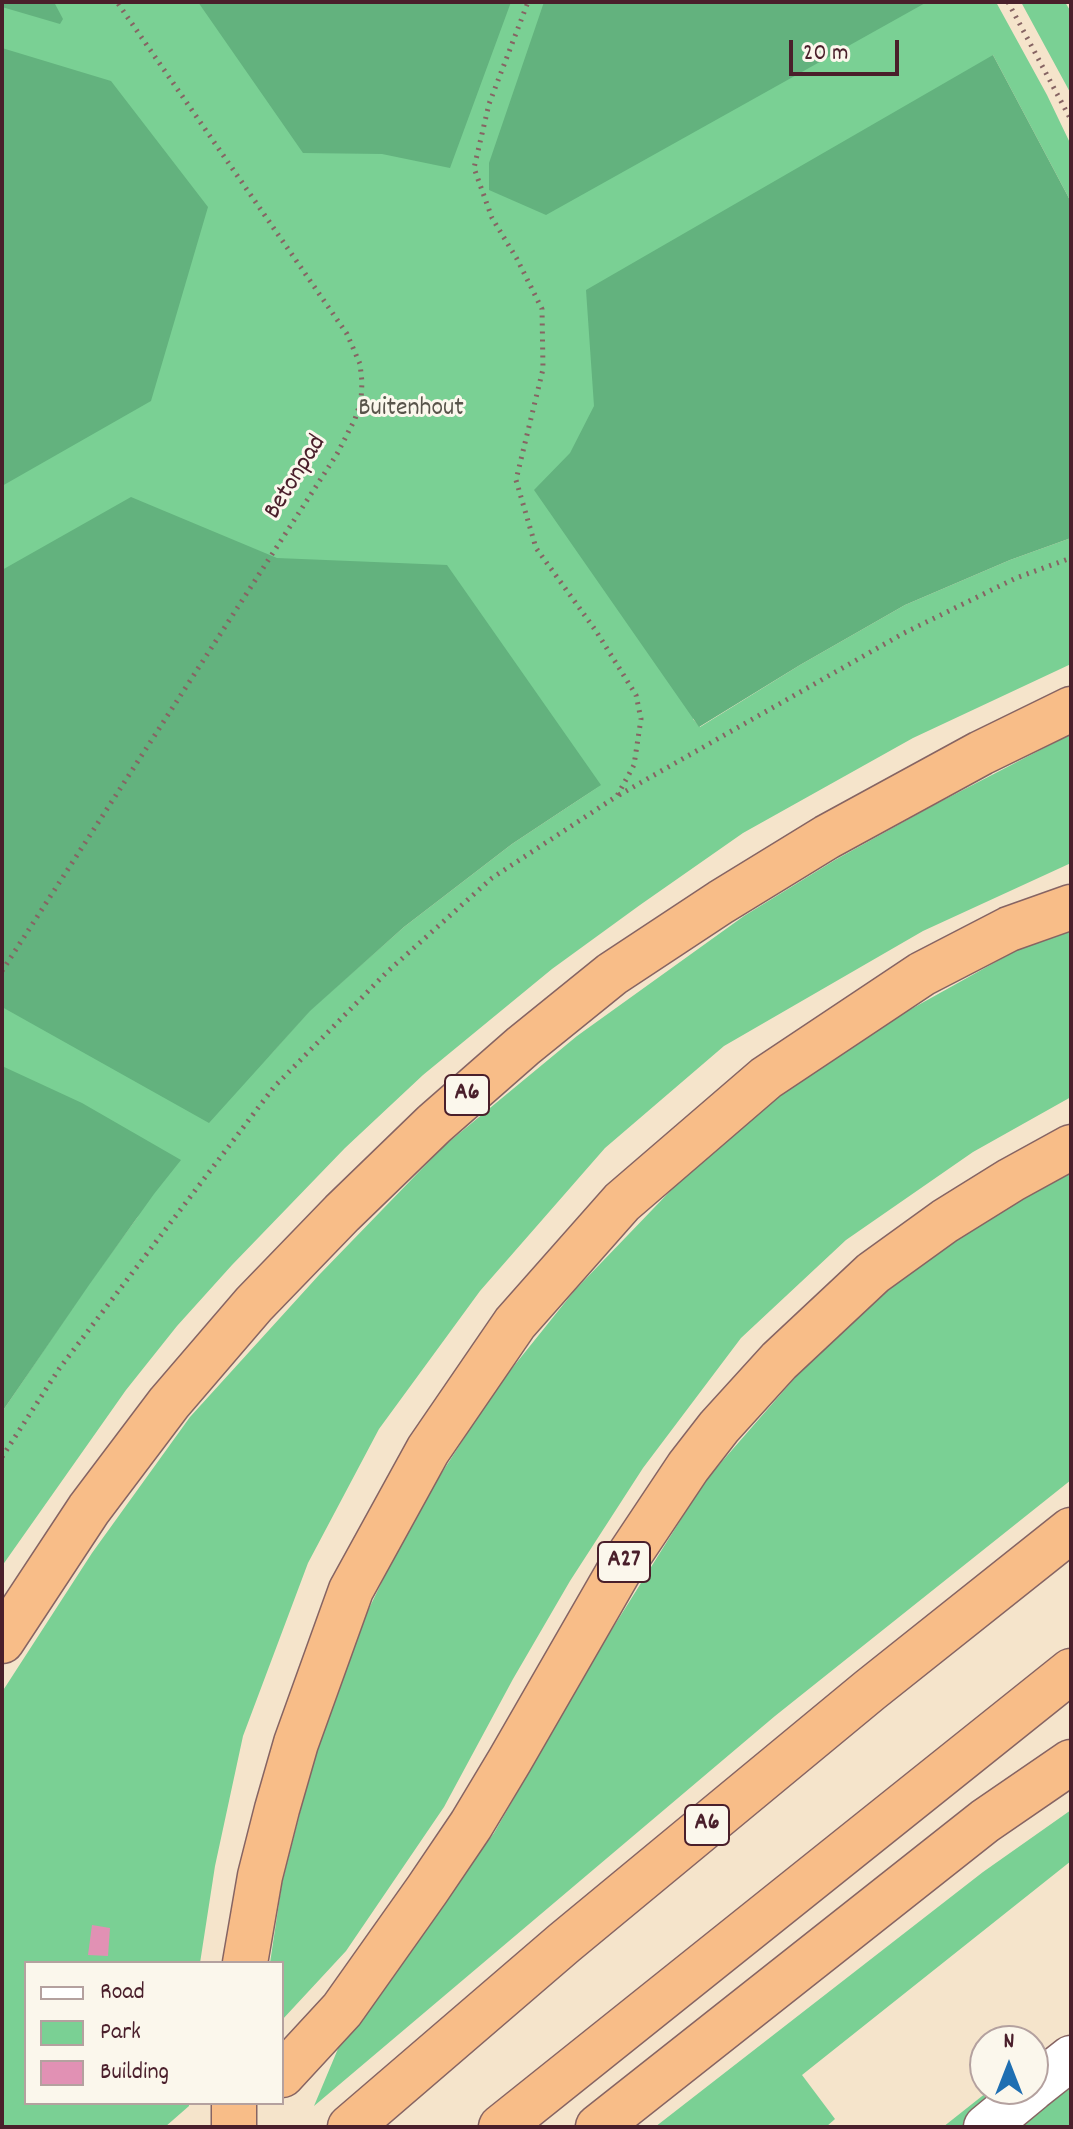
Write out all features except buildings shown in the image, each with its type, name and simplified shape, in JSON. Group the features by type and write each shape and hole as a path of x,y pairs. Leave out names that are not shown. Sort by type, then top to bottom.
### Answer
{"highway":[{"name":"A6","path":"2,1641 107,1485 169,1403 254,1304 434,1124 523,1046 612,974 721,902 841,829 981,753 1071,709"},
{"path":"245,1961 260,1876 296,1743 351,1590 428,1450 515,1323 622,1202 766,1078 922,974 1009,929 1071,907"},
{"name":"A27","path":"284,2073 342,2010 427,1890 479,1812 620,1569 688,1467 719,1427 779,1361 873,1273 945,1221 1071,1147"},
{"name":"A6","path":"350,2127 564,1943 870,1690 1071,1530"},
{"path":"501,2127 1071,1671"},
{"path":"598,2127 985,1821 1071,1762"},
{"path":"232,2127 234,2105"},
{"path":"232,2127 252,2105"}],"lane":[{"path":"1049,2076 1071,2058"},
{"path":"986,2127 1013,2105"}],"path":[{"name":"Betonpad","path":"2,971 337,454 361,401 360,364 347,334 117,2"},
{"path":"528,2 489,104 474,168 492,218 542,309 543,369 516,480 536,548 596,631 636,695 641,719 634,765 617,796"},
{"path":"1008,2 1071,120"},
{"path":"2,1457 59,1369 274,1087 387,972 492,878 617,796 904,633 1016,578 1071,558"}],"green space":[{"name":"Buitenhout","path":"2,2 996,2 1071,145 1071,202 993,55 693,719 700,727 905,605 1010,560 1071,538 1071,664 913,738 743,833 552,969 423,1075 345,1148 177,1326 126,1390 2,1566 2,1412 139,1215 91,1271 2,1409","holes":["601,785 512,844 404,927 310,1010 269,1056 365,937"]},
{"path":"2,2 54,2 63,19 60,24 2,7"},
{"path":"198,2 511,2 450,168 382,154 303,153"},
{"path":"544,2 927,2 546,215 489,190 489,163"},
{"path":"1021,2 1065,2 1071,12 1071,94"},
{"path":"2,48 111,81 208,207 151,401 2,486"},
{"path":"993,55 1071,202 1071,538 1010,560 905,605 699,727 534,490 570,453 594,406 586,290"},
{"path":"131,497 277,558 447,565 601,785 512,844 404,927 310,1011 209,1123 2,1007 2,570"},
{"path":"1071,734 1071,863 923,931 724,1046 605,1148 480,1291 379,1429 308,1563 243,1736 215,1866 200,1961 24,1961 24,2105 189,2106 165,2127 2,2127 2,1692 92,1553 190,1417 319,1275 444,1146 577,1036 744,916 835,860"},
{"path":"1071,929 1071,1097 973,1152 846,1240 741,1338 643,1468 570,1581 444,1807 346,1951 284,2018 284,1961 270,1961 282,1883 313,1761 359,1629 414,1516 497,1387 575,1290 678,1183 778,1095 895,1018 1028,944"},
{"path":"2,1066 82,1103 181,1160 89,1285 2,1412"},
{"path":"1071,1171 1071,1480 775,1716 314,2106 345,2032 494,1833 599,1650 705,1481 800,1372 909,1271 1016,1200"},
{"path":"1071,1810 1071,1861 802,2075 835,2119 826,2127 655,2127 983,1872"},
{"path":"1071,2073 1071,2127 1005,2127 1032,2105 1049,2105 1049,2091"},
{"path":"971,2105 990,2105 962,2127 943,2127"}]}
